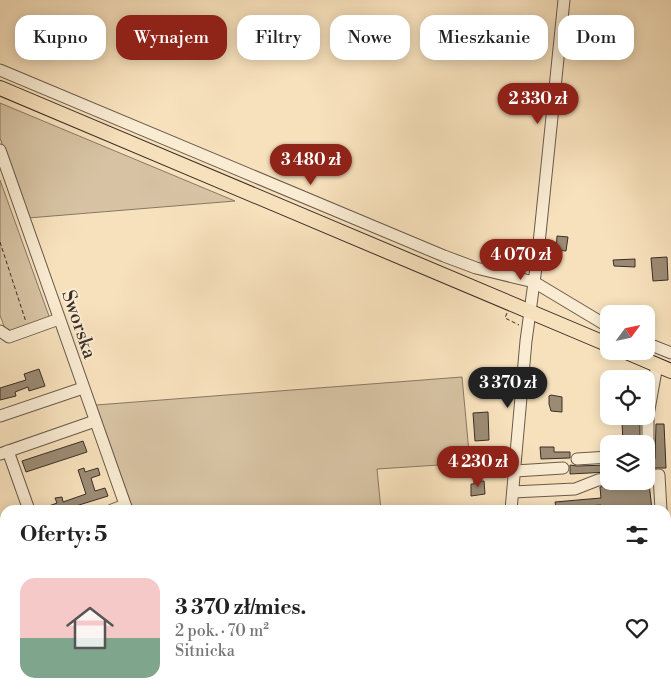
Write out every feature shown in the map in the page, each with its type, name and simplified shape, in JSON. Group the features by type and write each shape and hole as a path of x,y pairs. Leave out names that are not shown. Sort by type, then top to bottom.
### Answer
{"main road":[{"path":"0,88 600,341"},
{"path":"645,360 671,371"}],"street":[{"path":"512,505 530,312 564,0"},
{"path":"0,70 444,256 476,268 534,282 600,322"},
{"name":"Sworska","path":"0,150 125,505"},
{"path":"0,331 9,337 59,319"},
{"path":"655,347 671,353"},
{"path":"648,435 648,415 657,365"},
{"path":"0,416 84,388"},
{"path":"27,505 4,453 95,421"},
{"path":"577,459 600,458"},
{"path":"515,471 563,468"},
{"path":"655,475 659,475 661,505"},
{"path":"513,492 575,489 600,480"}],"path":[{"path":"0,242 29,330"},
{"path":"508,310 506,318 521,327"}],"shaded area":[{"path":"0,103 235,201 28,218 0,138"},
{"path":"0,180 50,319 13,332 5,329 0,315"},
{"path":"462,377 470,463 377,469 381,505 131,505 96,405"}],"building":[{"path":"557,236 568,237 566,251 556,250"},
{"path":"667,257 668,280 653,281 651,258"},
{"path":"635,259 635,267 614,266 613,260"},
{"path":"39,369 45,386 29,391 28,387 15,392 16,396 0,400 0,388 26,380 24,374"},
{"path":"496,378 498,392 477,394 476,380"},
{"path":"549,396 562,397 562,412 551,411"},
{"path":"488,412 489,440 475,441 473,413"},
{"path":"656,424 664,424 666,468 655,468"},
{"path":"622,425 640,425 640,435 623,435"},
{"path":"83,441 87,452 26,472 22,461"},
{"path":"540,447 554,447 554,452 570,452 570,458 541,459"},
{"path":"570,465 600,465 600,472 570,474"},
{"path":"84,468 85,472 98,468 100,475 91,478 95,491 105,488 108,496 79,505 52,505 57,503 55,498 62,497 63,502 86,494 78,470"},
{"path":"474,481 484,481 485,494 471,496 471,484 474,484"},
{"path":"600,490 650,490 651,505 556,505 555,502 601,498"}]}
